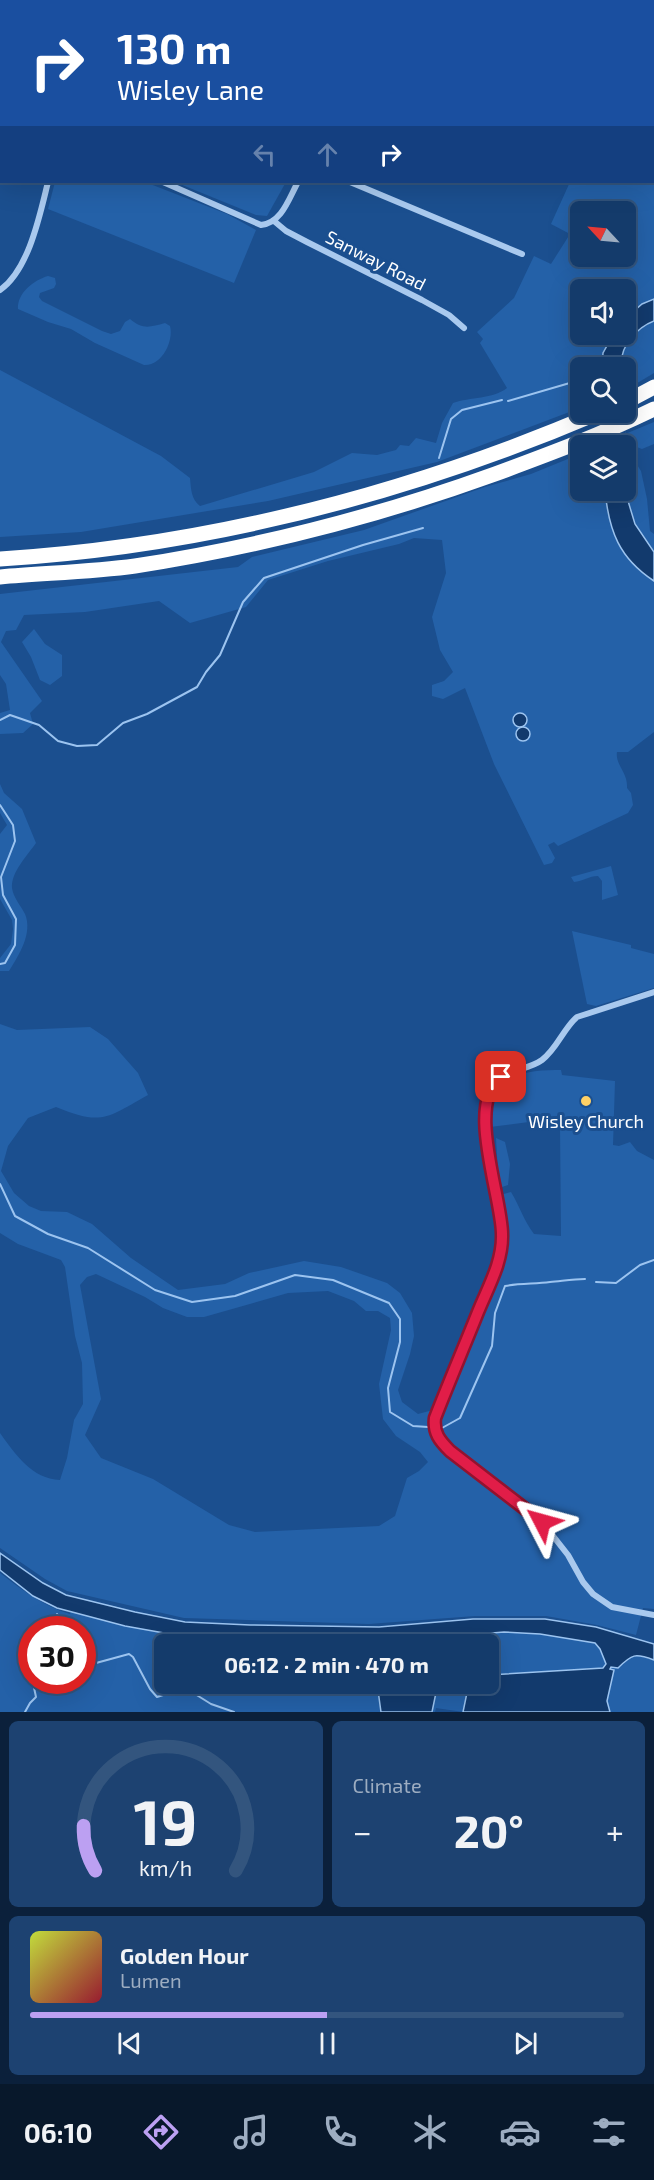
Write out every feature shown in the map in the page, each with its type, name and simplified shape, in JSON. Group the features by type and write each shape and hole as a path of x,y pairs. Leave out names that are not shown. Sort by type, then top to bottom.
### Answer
{"highway":[{"path":"636,396 654,387"},
{"path":"0,577 134,566 258,543 371,514 457,488 534,460 654,409"},
{"path":"0,559 129,546 254,525 364,496 461,466 573,423"}],"street":[{"path":"0,290 13,277 26,252 35,230 48,183"},
{"name":"Sanway Road","path":"165,183 252,222 261,225 274,221 300,238 442,311 465,328"},
{"path":"274,221 280,215 297,183"},
{"path":"352,183 522,254"},
{"path":"454,226 458,218"},
{"path":"654,992 577,1017 565,1029 545,1058 501,1077 491,1085 487,1097 487,1146 490,1173 501,1220 502,1247 434,1424 437,1436 450,1451 542,1522 568,1555 583,1582 593,1594 612,1607 654,1615"}],"shaded area":[{"path":"55,183 148,183 227,214 256,230 234,283 48,209"},
{"path":"177,183 285,183 267,216 256,215"},
{"path":"570,183 654,183 654,299 636,309 636,279 570,279 570,345 607,345 603,357 570,357 570,412 437,462 268,501 81,532 0,537 0,370 161,456 190,478 193,497 200,506 314,472 352,453 377,455 396,450 400,445 409,446 416,438 436,443 442,423 453,403 488,396 507,388 480,343 483,339 477,332 514,298 534,256 551,264 570,234 551,224"},
{"path":"48,276 55,278 56,284 54,288 40,293 39,297 42,301 102,331 111,334 120,331 125,322 130,319 147,327 165,323 170,326 170,339 165,352 156,361 144,365 95,343 71,329 18,309 20,298 27,288"},
{"path":"654,299 654,321 636,333 636,309"},
{"path":"654,321 654,373 636,384 636,357 622,357 623,353 627,345 636,345 636,333"},
{"path":"607,345 627,345 622,357 603,357"},
{"path":"654,422 654,444 642,449 636,447 636,435 625,434"},
{"path":"570,458 570,501 606,501 613,531 624,553 632,563 654,581 654,732 628,752 617,752 633,805 628,813 558,846 554,842 548,845 555,858 552,863 544,865 494,764 465,688 443,699 432,696 432,685 444,681 453,672 440,650 432,617 446,573 442,540 414,538 268,580 246,607 190,623 159,601 85,612 24,615 16,630 6,631 1,642 42,701 30,713 33,724 23,733 0,734 0,713 10,710 6,684 0,675 0,594 238,567 252,557 364,530 485,487 531,474"},
{"path":"636,463 641,471 647,499 650,531 654,534 654,552 637,527 629,502 636,501"},
{"path":"606,501 628,501 635,524 654,552 654,581 632,563 624,553 613,531"},
{"path":"34,629 45,644 62,655 62,676 50,685 40,680 22,642"},
{"path":"520,713 525,715 527,720 525,725 520,727 515,725 513,720 515,715"},
{"path":"523,727 528,729 530,734 528,739 523,741 518,739 516,734 518,729"},
{"path":"0,784 4,793 22,809 36,843 20,864 12,882 15,898 25,914 27,929 24,944 9,971 0,971 0,958 11,944 13,929 12,920 0,899 0,834 7,825 0,813"},
{"path":"611,866 618,895 602,900 602,881 598,876 574,882 571,877"},
{"path":"572,931 631,945 631,948 654,954 654,988 596,1006 587,1004"},
{"path":"0,1024 17,1030 90,1027 108,1039 138,1073 148,1095 104,1117 84,1116 56,1107 28,1118 8,1146 1,1171 14,1193 29,1206 41,1211 67,1212 92,1224 131,1258 178,1290 225,1284 249,1273 304,1261 341,1267 387,1283 400,1293 412,1313 414,1336 398,1390 402,1402 418,1414 433,1410 441,1413 502,1262 504,1229 500,1195 511,1192 534,1234 561,1236 560,1126 545,1127 544,1120 490,1127 490,1105 496,1089 512,1077 542,1071 561,1070 562,1075 615,1081 613,1145 619,1146 630,1142 637,1151 654,1160 654,1609 643,1608 636,1635 546,1616 475,1616 369,1624 184,1618 67,1591 45,1579 0,1548 0,1433 25,1464 41,1475 60,1480 67,1458 74,1420 83,1404 82,1363 75,1336 65,1267 61,1260 18,1244 0,1233","holes":["96,1274 163,1308 187,1317 204,1317 288,1293 328,1291 354,1301 366,1311 378,1311 390,1318 391,1330 379,1384 383,1419 396,1436 420,1452 428,1462 407,1478 395,1516 379,1526 255,1532 229,1525 153,1479 101,1458 85,1435 101,1399 80,1285 87,1277"]},
{"path":"496,1138 505,1142 510,1164 508,1185 502,1187 498,1174"},
{"path":"0,1553 43,1583 66,1595 185,1622 379,1627 473,1619 545,1619 596,1627 654,1644 654,1660 634,1656 618,1668 611,1667 610,1669 614,1670 607,1701 610,1712 463,1712 467,1694 499,1694 499,1674 603,1668 606,1664 595,1643 540,1634 504,1632 480,1634 170,1634 125,1626 96,1618 96,1616 57,1608 33,1596 0,1570"},
{"path":"0,1573 42,1602 60,1611 90,1616 18,1616 18,1694 96,1694 96,1617 173,1634 154,1634 154,1694 379,1694 381,1712 0,1712"},
{"path":"504,1632 540,1634 595,1643 606,1665 603,1668 499,1674 499,1634 480,1634"},
{"path":"635,1655 654,1660 654,1712 610,1712 607,1701 614,1671 610,1669 611,1666 618,1668"},
{"path":"379,1694 436,1694 432,1712 381,1712"},
{"path":"436,1694 467,1694 463,1712 436,1708 435,1712 432,1712"}],"waterway":[{"path":"508,401 570,383"},
{"path":"439,458 451,419 462,410 502,400"},
{"path":"614,423 614,435"},
{"path":"0,720 10,715 39,725 58,741 77,746 97,745 123,723 147,714 197,687 220,655 243,602 264,578 423,528"},
{"path":"0,805 13,825 15,841 1,877 3,895 16,919 15,945 5,963 0,964"},
{"path":"0,1184 15,1216 48,1234 88,1248 155,1290 192,1302 235,1296 295,1275 333,1280 389,1303 400,1319 400,1342 388,1388 390,1412 413,1426 428,1427"},
{"path":"596,1282 616,1283 640,1265 654,1260"},
{"path":"442,1428 460,1418 492,1346 495,1313 505,1286 585,1279"},
{"path":"96,1663 129,1654 154,1694"},
{"path":"25,1712 36,1697 35,1694"},
{"path":"154,1694 157,1697 166,1694"},
{"path":"195,1694 211,1704 234,1712"}],"place":[{"name":"Wisley Church","path":"586,1101"}],"route":[{"path":"501,1077 491,1085 488,1093 487,1146 501,1220 502,1247 434,1424 437,1436 450,1451 542,1522"}]}
